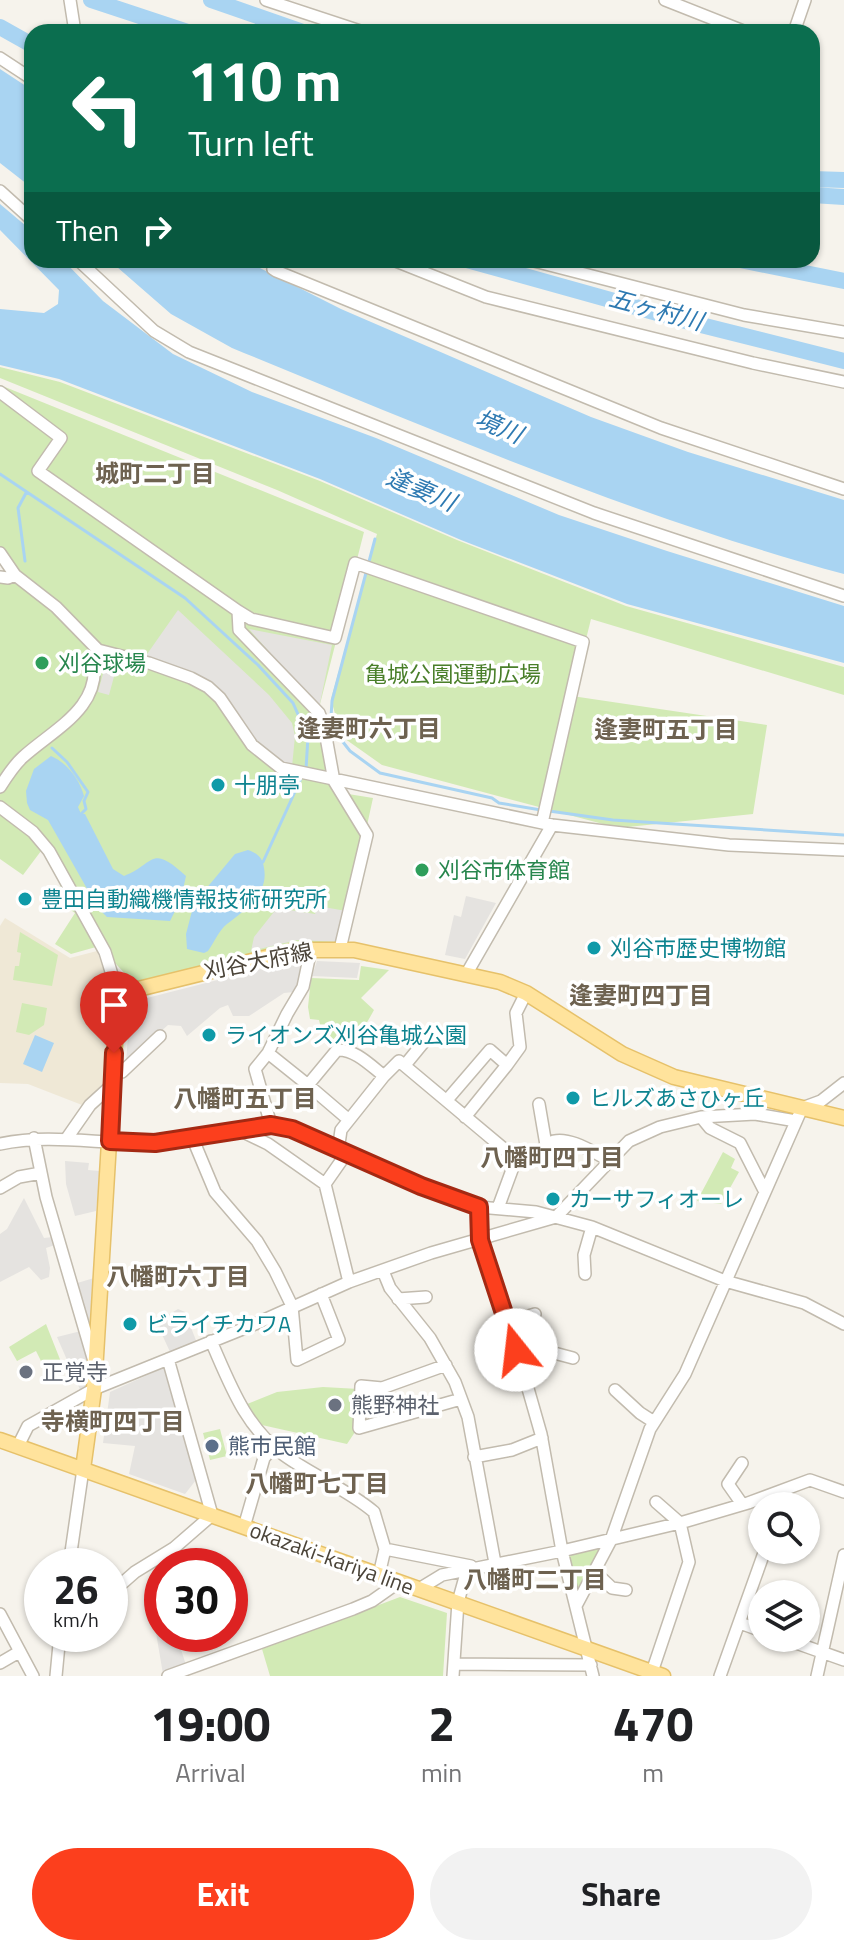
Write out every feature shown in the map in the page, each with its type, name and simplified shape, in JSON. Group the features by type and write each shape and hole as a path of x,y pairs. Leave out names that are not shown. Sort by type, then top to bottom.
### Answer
{"main road":[{"name":"刈谷大府線","path":"118,994 254,959 311,949 340,949 500,982 526,993 622,1054 674,1077 799,1114 844,1118"},
{"path":"83,1469 96,1366 118,994"},
{"name":"okazaki-kariya line","path":"0,1440 657,1674"}],"street":[{"path":"70,0 74,24"},
{"path":"266,0 339,24"},
{"path":"665,0 726,24"},
{"path":"797,24 805,0"},
{"path":"0,58 24,74"},
{"path":"0,191 24,213"},
{"path":"87,268 154,331 189,352 594,513 844,596"},
{"path":"273,268 470,352 661,428 844,489"},
{"path":"413,268 486,297 753,363 844,382"},
{"path":"561,268 744,315 844,332"},
{"path":"0,392 61,438 38,471 251,619 335,638 355,563 583,642 547,824 467,973"},
{"path":"0,553 15,575 56,607 98,650 149,663 208,687 220,698 252,745 273,764 334,781 547,824 729,845 844,850"},
{"path":"0,577 15,575"},
{"path":"238,611 239,630 319,713 334,781 367,835 340,949"},
{"path":"0,787 20,760 73,717 84,703 96,673 93,658 98,650"},
{"path":"0,807 33,832 49,851 105,952 118,994"},
{"path":"271,1125 255,1069 268,1053 303,987 311,949"},
{"path":"465,1117 520,1047 516,1013 526,993"},
{"path":"67,1138 113,1078 160,1036"},
{"path":"405,1065 428,1037"},
{"path":"308,1085 337,1050 342,1049 360,1057 384,1076"},
{"path":"447,1100 487,1050 507,1065"},
{"path":"268,1053 349,1120"},
{"path":"325,1184 342,1152 341,1130 396,1061 405,1065 516,1159 527,1161 556,1140 575,1144 609,1160"},
{"path":"18,1446 28,1426 94,1389 349,1282 431,1253 556,1217 629,1141 644,1134 674,1122 701,1117 799,1114 844,1083"},
{"path":"539,1104 546,1145"},
{"path":"577,1604 611,1540 654,1422 685,1374 799,1114"},
{"path":"701,1117 710,1128 740,1143 765,1192"},
{"path":"0,1144 34,1138 155,1143 271,1125 292,1129 421,1186 479,1207 556,1217 592,1227 725,1281 804,1303 844,1324"},
{"path":"241,1131 268,1144 325,1184 349,1282"},
{"path":"192,1137 215,1192 257,1241 292,1306 297,1360 339,1340 321,1294"},
{"path":"34,1138 46,1197 96,1366"},
{"path":"498,1208 516,1159"},
{"path":"0,1188 19,1177 41,1173"},
{"path":"471,1568 458,1602 454,1670 592,1671 562,1551 542,1438 509,1322 480,1240 479,1207"},
{"path":"585,1274 584,1255 592,1227"},
{"path":"383,1271 390,1288 430,1338 446,1365 468,1417 495,1563"},
{"path":"398,1299 426,1297"},
{"path":"509,1322 535,1314"},
{"path":"211,1341 241,1409 274,1446 283,1455 374,1512 385,1549 379,1575"},
{"path":"516,1350 539,1349 573,1358"},
{"path":"128,1578 174,1548 212,1515 168,1359"},
{"path":"446,1365 382,1388 361,1386 359,1428 461,1399"},
{"path":"615,1390 654,1422"},
{"path":"474,1457 512,1450 542,1438"},
{"path":"244,1527 264,1458 274,1446"},
{"path":"742,1463 728,1484 742,1504"},
{"path":"72,1548 83,1469"},
{"path":"786,1492 810,1480 844,1492"},
{"path":"656,1502 680,1523 689,1562 657,1674"},
{"path":"419,1589 442,1575 611,1540 748,1504"},
{"path":"385,1549 471,1568"},
{"path":"817,1676 844,1555"},
{"path":"720,1676 760,1564"},
{"path":"594,1571 612,1588 626,1590"},
{"path":"168,1676 353,1609 372,1601 399,1582"},
{"path":"0,1614 33,1676"},
{"path":"740,1623 748,1626"},
{"path":"0,1663 19,1652"},
{"path":"56,1676 58,1652"},
{"path":"822,1652 844,1660"}],"shaded area":[{"path":"178,610 269,695 292,723 295,736 292,767 265,754 229,705 145,657"},
{"path":"249,629 332,645 319,708"},
{"path":"104,670 115,673 109,695 98,692"},
{"path":"466,896 496,903 465,959 445,955 454,915 461,917"},
{"path":"318,906 346,911 339,942 297,940 251,951 254,937 277,908 315,914"},
{"path":"5,918 70,958 97,951 105,973 110,1008 105,1083 82,1105 28,1084 0,1083 0,926"},
{"path":"317,961 360,963 357,978 312,976"},
{"path":"300,962 304,966 294,992 284,993 249,1016 233,1016 228,1005 220,1008 187,1036 181,1026 168,1025 126,1063 130,1008 139,1000"},
{"path":"65,1161 89,1163 88,1170 100,1171 96,1211 75,1216 66,1184"},
{"path":"24,1198 44,1238 53,1237 55,1245 46,1248 49,1277 41,1280 29,1267 0,1282 0,1234 7,1229"},
{"path":"94,1278 89,1332 74,1284"},
{"path":"178,1309 185,1312 197,1343 171,1354 159,1328 165,1317"},
{"path":"81,1331 89,1353 86,1389 81,1392 57,1337"},
{"path":"165,1367 196,1480 185,1494 129,1474 135,1446 103,1443 110,1392"},
{"path":"159,1652 182,1652 186,1665 163,1674"}],"green space":[{"name":"亀城公園運動広場","path":"0,367 60,382 320,481 457,540 626,606 844,667 844,695 591,619 572,696 767,725 753,814 618,828 382,765 341,736 331,699 377,534 277,490 0,378"},
{"path":"0,385 364,532 319,708 342,793 373,798 340,949 312,949 139,989 105,952 49,851 0,807 0,577 14,575 0,553"},
{"path":"0,815 26,833 41,851 23,875 0,859"},
{"path":"62,883 96,947 71,954 55,944 75,913 52,897"},
{"path":"20,932 58,955 52,986 13,980 21,953 17,952"},
{"path":"361,966 389,970 361,998 374,1010 363,1028 347,1043 333,1043 323,1036 319,1020 310,1019 311,978 359,980"},
{"path":"22,1003 47,1008 44,1025 29,1035 16,1032"},
{"path":"723,1152 735,1159 731,1168 739,1172 721,1204 697,1201"},
{"path":"46,1324 63,1367 48,1375 36,1351 17,1361 9,1347"},
{"path":"323,1387 359,1389 357,1429 347,1444 253,1423 242,1406 277,1392"},
{"path":"220,1429 227,1456 210,1460 203,1433"},
{"path":"602,1547 578,1592 569,1555"},
{"path":"400,1597 447,1613 443,1676 270,1676 262,1649"}],"water":[{"path":"0,69 24,85 24,182 0,163"},
{"path":"0,204 24,224 24,254 0,230"},
{"name":"逢妻川","path":"37,268 71,268 103,301 173,354 252,392 376,438 559,515 844,606 844,663 627,604 461,540 320,479 59,379 0,365 0,309 44,313 58,304 59,290"},
{"name":"境川","path":"118,268 260,268 341,309 591,417 688,452 844,500 844,574 688,526 459,441 232,348 171,314"},
{"path":"51,756 77,779 84,796 78,807 81,814 85,814 113,869 124,876 153,859 165,860 186,876 182,894 195,902 235,854 248,850 259,856 265,877 263,886 248,907 224,927 208,951 187,949 186,934 192,911 177,907 170,921 107,917 98,908 48,820 30,810 27,803 26,791 34,769"},
{"path":"35,1035 54,1043 42,1072 23,1064"}],"waterway":[{"path":"91,0 164,24"},
{"path":"211,0 280,24"},
{"name":"五ヶ村川","path":"0,27 24,40"},
{"path":"820,179 844,180"},
{"path":"820,196 844,197"},
{"name":"五ヶ村川","path":"496,268 844,361"},
{"path":"780,268 844,281"},
{"path":"0,474 185,598 258,665 293,703 308,737 306,769"},
{"path":"25,561 18,508 26,493"},
{"path":"375,539 332,701 331,717 339,737 350,751 380,773 492,798 499,803 541,810"},
{"path":"52,748 67,762 88,792 84,801 86,809 81,814"},
{"path":"263,862 303,774"},
{"path":"549,811 613,820 844,835"}],"place":[{"name":"刈谷球場","path":"42,663"},
{"name":"十朋亭","path":"218,785"},
{"name":"刈谷市体育館","path":"422,870"},
{"name":"豊田自動織機情報技術研究所","path":"25,899"},
{"name":"刈谷市歴史博物館","path":"594,948"},
{"name":"ライオンズ刈谷亀城公園","path":"209,1035"},
{"name":"ヒルズあさひヶ丘","path":"573,1098"},
{"name":"カーサフィオーレ","path":"553,1199"},
{"name":"ビライチカワA","path":"130,1324"},
{"name":"正覚寺","path":"26,1372"},
{"name":"熊野神社","path":"335,1405"},
{"name":"熊市民館","path":"212,1446"}],"district":[{"name":"城町二丁目","path":"155,474"},
{"name":"逢妻町六丁目","path":"369,729"},
{"name":"逢妻町五丁目","path":"666,730"},
{"name":"逢妻町四丁目","path":"641,996"},
{"name":"八幡町五丁目","path":"245,1099"},
{"name":"八幡町四丁目","path":"552,1158"},
{"name":"八幡町六丁目","path":"178,1277"},
{"name":"寺横町四丁目","path":"113,1422"},
{"name":"八幡町七丁目","path":"317,1484"},
{"name":"八幡町二丁目","path":"535,1580"}],"route":[{"path":"114,1053 110,1141 155,1143 271,1125 292,1129 421,1186 479,1207 480,1240 516,1350"}]}
